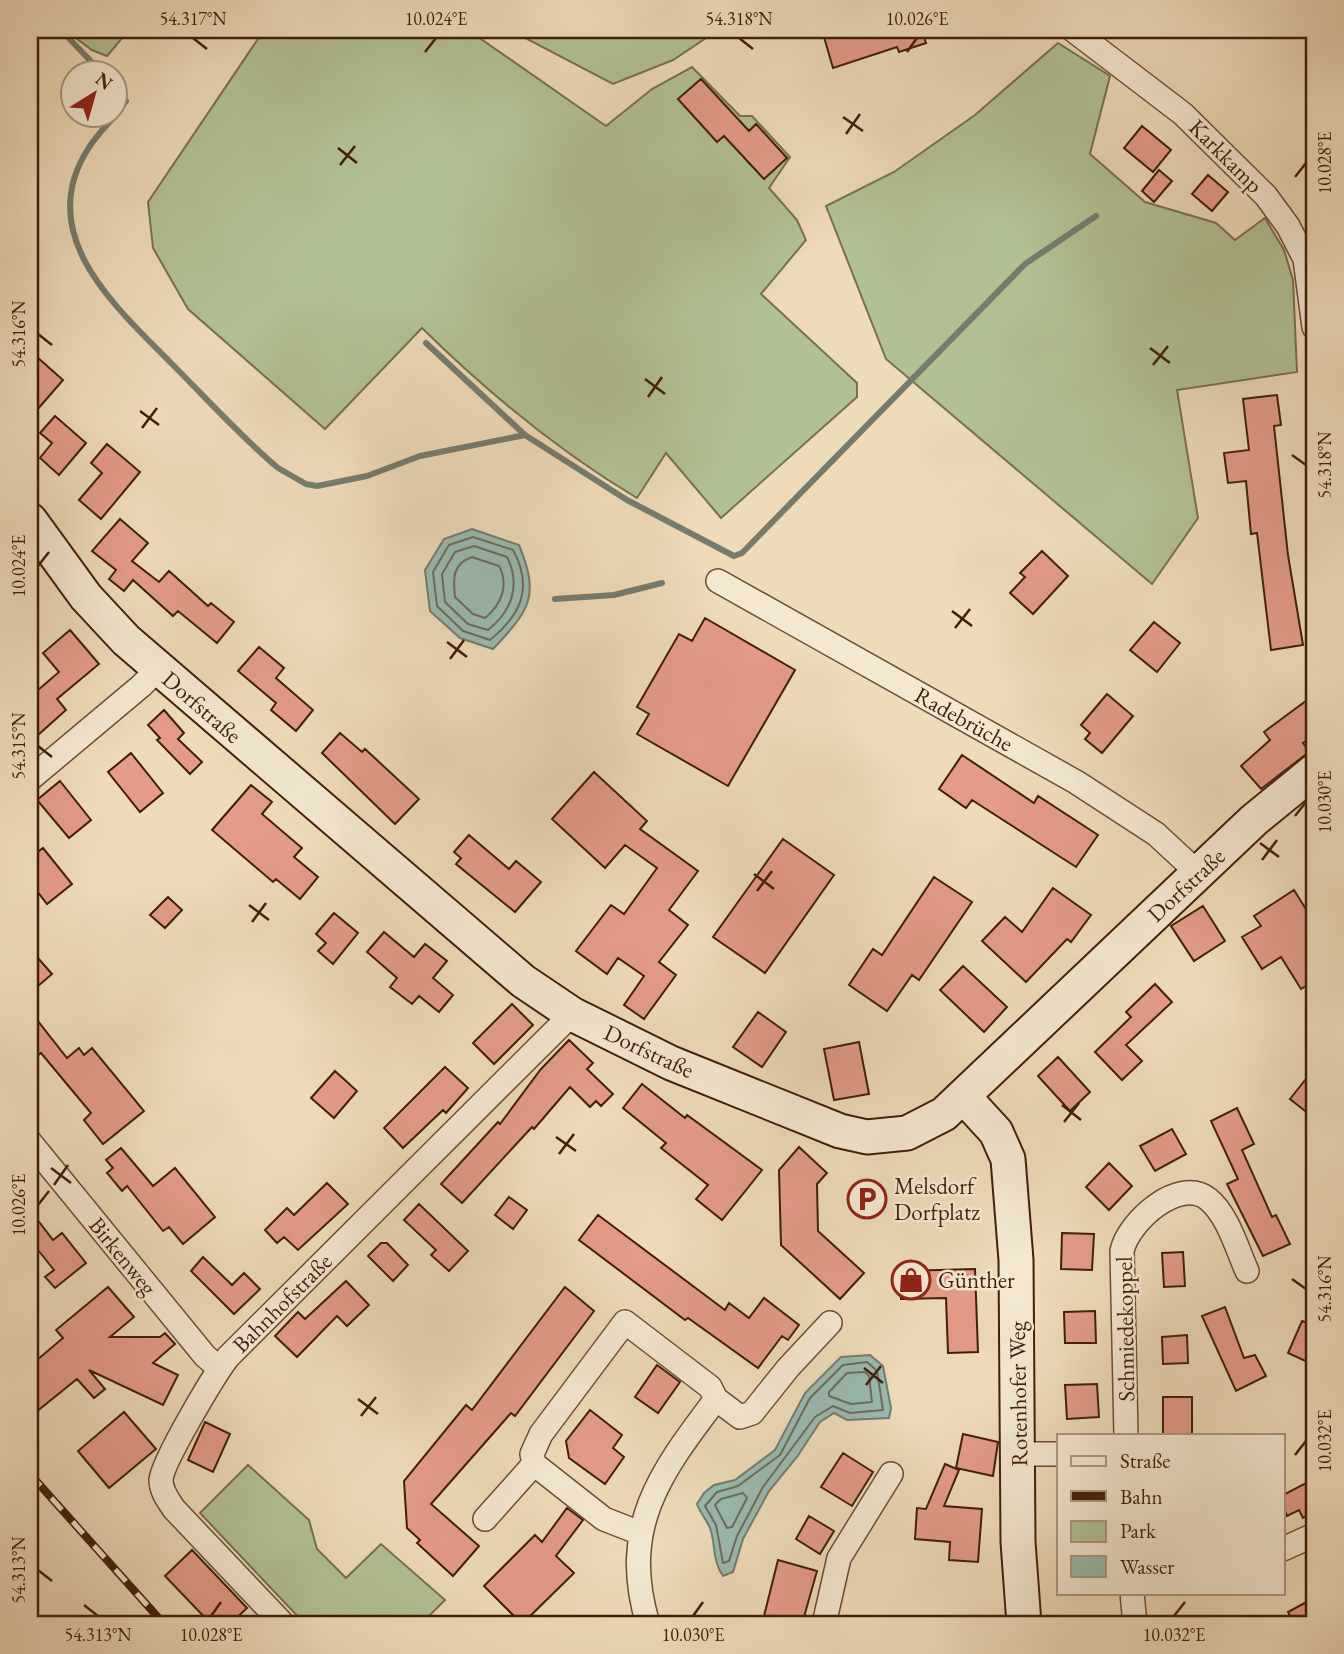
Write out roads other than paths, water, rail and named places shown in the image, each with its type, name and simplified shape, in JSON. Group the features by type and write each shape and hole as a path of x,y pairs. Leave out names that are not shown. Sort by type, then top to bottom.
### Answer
{"street":[{"name":"Karkkamp","path":"1073,30 1183,114 1266,196 1288,226 1305,259 1314,327"},
{"name":"Dorfstraße","path":"30,520 86,597 158,669 494,958 572,1014 671,1063 858,1136 907,1133 926,1126 963,1096 1254,820 1314,771"},
{"name":"Radebrüche","path":"718,581 1076,782 1156,834 1198,873"},
{"path":"30,779 158,669"},
{"name":"Bahnhofstraße","path":"283,1624 174,1509 164,1494 162,1474 219,1368 572,1014"},
{"name":"Rotenhofer Weg","path":"963,1096 996,1132 1008,1159 1016,1260 1018,1542 1024,1624"},
{"name":"Birkenweg","path":"30,1142 205,1356 219,1368"},
{"name":"Schmiedekoppel","path":"1126,1434 1122,1251 1134,1224 1162,1203 1190,1194 1199,1194 1219,1212 1247,1271"},
{"path":"640,1533 604,1518 534,1464 532,1454 541,1434 625,1322 710,1387 716,1398 740,1417 746,1417 830,1323"},
{"path":"648,1624 639,1581 640,1533 645,1512 664,1470 716,1398"},
{"path":"1019,1454 1057,1454"},
{"path":"485,1519 534,1464"},
{"path":"824,1624 839,1558 891,1474"},
{"path":"1284,1549 1314,1535"},
{"path":"1132,1594 1136,1624"}],"water":[{"path":"472,529 519,545 529,577 528,602 523,612 493,649 460,638 430,611 425,570 444,539"},
{"path":"870,1355 883,1366 891,1408 889,1418 847,1420 834,1413 820,1422 797,1457 769,1491 743,1539 733,1572 723,1576 717,1564 710,1528 697,1504 704,1493 714,1485 735,1480 775,1450 805,1393 841,1357"}],"waterway":[{"path":"61,30 90,60"},
{"path":"103,130 88,149 74,181 70,211 76,240 88,267 127,318 278,468 306,484 317,486 367,476 420,456 525,435 627,500 734,556 742,553 1025,264 1096,216"},
{"path":"426,343 525,435"},
{"path":"555,599 614,595 662,583"}],"railway":[{"path":"30,1474 164,1624"}],"place":[{"name":"Melsdorf Dorfplatz","path":"867,1199"},
{"name":"Günther","path":"911,1280"}]}
